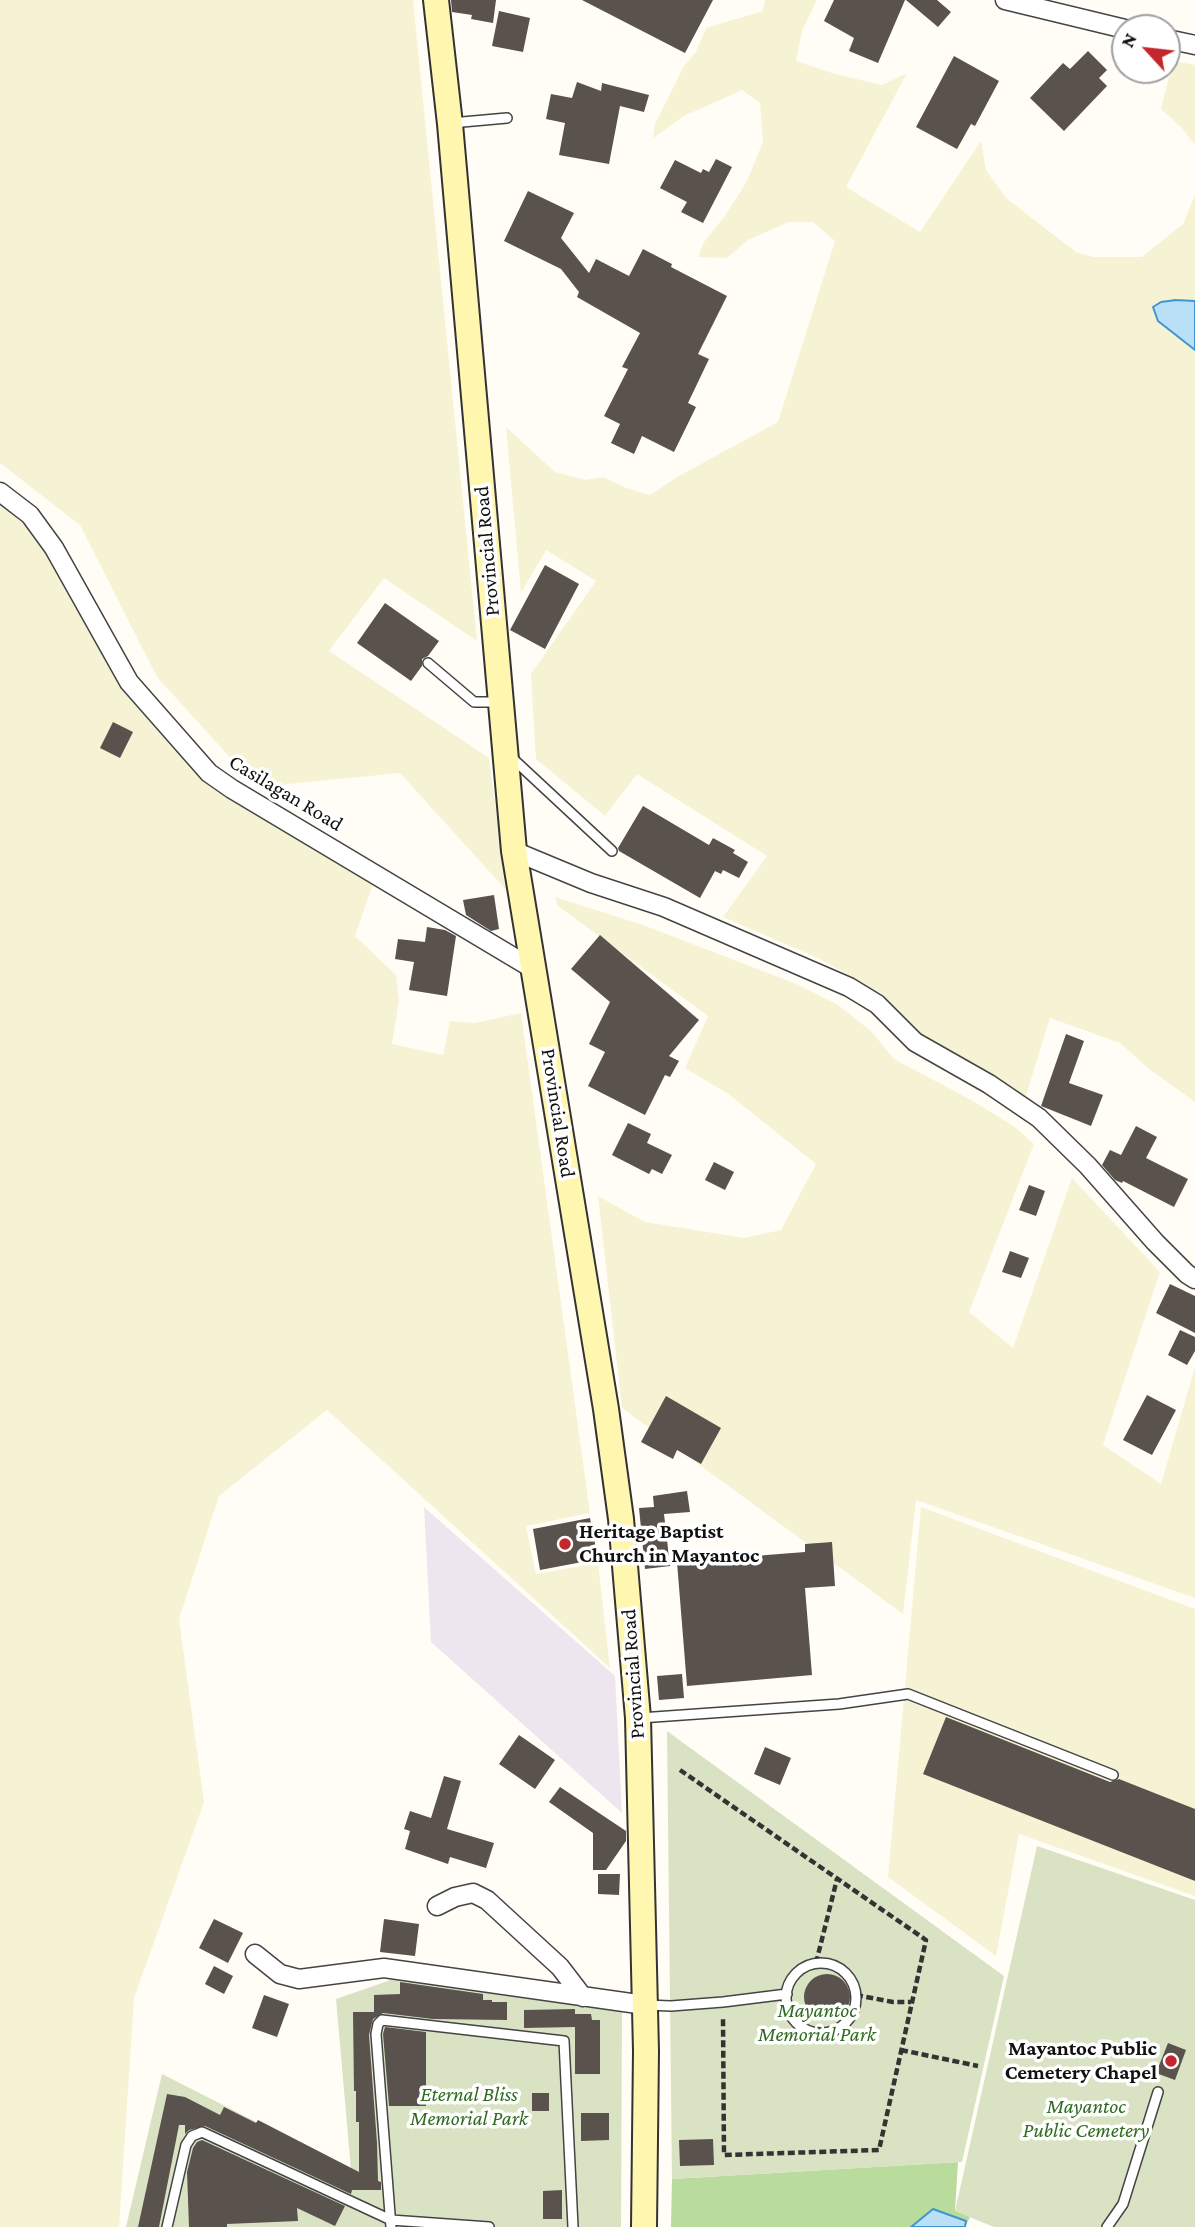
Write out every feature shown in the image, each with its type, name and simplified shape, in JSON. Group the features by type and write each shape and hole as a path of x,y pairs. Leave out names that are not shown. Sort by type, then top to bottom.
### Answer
{"main road":[{"name":"Provincial Road","path":"436,0 450,124 514,851 621,1519 638,1718 645,2005 644,2227"}],"street":[{"path":"1005,0 1111,26"},
{"name":"Casilagan Road","path":"0,492 30,515 54,548 129,681 209,773 535,970"},
{"path":"514,851 591,883 664,907 849,988 877,1004 915,1042 989,1084 1039,1118 1088,1166 1155,1242 1195,1279"},
{"path":"437,1906 455,1897 473,1893 487,1900 560,1967 583,1997"},
{"path":"255,1954 280,1974 299,1979 384,1968 645,2005"}],"lane":[{"path":"450,124 507,118"},
{"path":"428,663 474,702 500,702"},
{"path":"505,751 612,851"},
{"path":"638,1718 839,1704 908,1694 1113,1775"},
{"path":"816,1963 827,1964 838,1967 853,1983 855,2007 842,2026 821,2033 809,2031 791,2016 787,2006 787,1994 796,1973 816,1963"},
{"path":"645,2005 723,2002 787,1994"},
{"path":"391,2224 376,2034 378,2024 383,2020 564,2041 573,2227"},
{"path":"1107,2227 1123,2204 1158,2092"},
{"path":"167,2227 186,2145 192,2136 202,2132 391,2224 489,2227"}],"path":[{"path":"680,1770 926,1940 879,2150 724,2155 723,2002"},
{"path":"816,1963 838,1879"},
{"path":"856,1995 893,2002 911,2002"},
{"path":"901,2050 978,2066"}],"shaded area":[{"path":"0,0 413,0 477,641 384,578 329,651 489,758 507,891 400,773 257,787 157,677 80,525 0,463"},
{"path":"765,0 817,0 802,31 796,61 882,85 907,73 846,187 920,232 981,141 986,170 1006,198 1076,252 1093,257 1142,257 1183,224 1195,195 1195,1102 1149,1069 1120,1043 1050,1018 1024,1102 931,1046 882,994 822,960 723,917 767,856 637,774 605,816 536,759 531,674 596,581 546,550 521,593 506,427 555,472 586,480 603,477 650,495 679,476 778,422 835,241 813,222 789,222 748,240 727,258 698,257 704,242 746,183 763,142 760,103 742,90 684,116 653,138 655,124 684,66 696,52 706,28 763,11"},
{"path":"1181,62 1195,65 1195,145 1181,127 1161,109 1167,84 1181,84"},
{"path":"0,506 54,547 139,697 245,808 373,884 355,936 396,975 399,1000 392,1044 443,1055 450,1021 475,1023 521,1013 590,1513 526,1526 536,1574 598,1563 610,1668 327,1410 219,1496 179,1619 204,1802 134,1998 119,2227 0,2227"},
{"path":"555,897 643,925 799,985 838,1005 871,1031 894,1059 973,1101 1015,1127 1034,1144 969,1312 1013,1348 1072,1178 1160,1272 1103,1445 1161,1484 1195,1367 1195,1598 916,1500 903,1614 622,1408 598,1196 645,1222 744,1238 781,1230 816,1164 730,1095 685,1068 708,1016 558,906"},
{"path":"424,1507 615,1676 622,1813 431,1642"},
{"path":"921,1507 1195,1609 1195,1896 1019,1834 996,1956 888,1877"}],"green space":[{"name":"Mayantoc Memorial Park","path":"667,1731 1004,1976 962,2162 672,2179"},
{"name":"Mayantoc Public Cemetery","path":"1037,1846 1195,1900 1195,2227 994,2227 955,2211"},
{"name":"Eternal Bliss Memorial Park","path":"405,1975 622,2008 621,2227 126,2227 162,2074 351,2170 336,1999"},
{"path":"958,2162 955,2210 970,2217 966,2225 933,2209 911,2227 671,2227 672,2179"}],"water":[{"path":"1195,301 1195,350 1158,321 1153,307 1161,302"},
{"path":"933,2209 966,2221 965,2227 911,2227"}],"building":[{"path":"451,0 496,0 493,23 471,19 472,15 452,12"},
{"path":"582,0 713,0 685,53"},
{"path":"834,0 905,0 878,63 849,51 854,38 824,21"},
{"path":"906,0 937,0 951,12 938,27"},
{"path":"499,11 530,18 523,52 492,46"},
{"path":"1088,51 1107,70 1099,78 1107,86 1064,131 1030,98 1063,63 1070,69"},
{"path":"954,56 999,81 975,126 971,124 957,149 916,127"},
{"path":"577,82 601,91 602,83 649,95 644,112 620,106 609,164 559,155 565,123 546,119 551,94 572,98"},
{"path":"716,159 732,167 703,223 681,212 687,202 660,188 675,160 701,173 703,169 709,172"},
{"path":"528,191 574,213 561,238 589,273 596,259 629,276 643,249 727,296 698,354 709,359 688,403 696,407 674,452 642,436 634,454 611,443 620,424 604,416 628,369 622,367 640,333 577,297 579,292 561,269 504,241"},
{"path":"545,565 579,584 545,649 510,630"},
{"path":"385,603 439,641 428,656 422,659 422,666 411,681 357,643"},
{"path":"113,722 133,732 120,758 100,748"},
{"path":"643,806 709,845 713,838 735,850 733,853 748,862 739,878 723,870 721,874 715,871 700,898 619,851 618,848"},
{"path":"494,895 499,929 491,931 466,915 463,900"},
{"path":"427,927 445,930 456,936 447,996 409,990 414,962 395,959 398,939 425,942"},
{"path":"600,935 699,1020 669,1056 679,1061 670,1077 665,1075 645,1115 588,1086 605,1052 589,1044 610,1002 571,969"},
{"path":"1066,1034 1084,1041 1069,1083 1103,1095 1091,1126 1041,1106"},
{"path":"628,1123 651,1134 647,1143 672,1155 662,1174 652,1169 649,1174 612,1155"},
{"path":"1136,1126 1157,1137 1146,1158 1188,1179 1174,1207 1123,1181 1122,1183 1115,1180 1102,1165 1110,1150 1121,1155"},
{"path":"714,1162 734,1172 725,1190 705,1180"},
{"path":"1029,1185 1045,1191 1036,1216 1019,1210"},
{"path":"1010,1251 1029,1258 1021,1278 1002,1272"},
{"path":"1170,1284 1195,1296 1195,1333 1156,1313"},
{"path":"1180,1330 1195,1337 1195,1351 1187,1365 1168,1355"},
{"path":"1147,1395 1176,1410 1152,1455 1123,1440"},
{"path":"666,1396 721,1428 701,1464 677,1450 673,1459 641,1442"},
{"path":"687,1491 690,1512 664,1514 670,1566 645,1569 639,1508 654,1507 653,1496"},
{"name":"Heritage Baptist Church in Mayantoc","path":"590,1518 598,1559 540,1570 533,1529"},
{"path":"832,1542 835,1586 805,1588 812,1675 687,1686 677,1562 805,1552 805,1544"},
{"path":"682,1674 684,1698 659,1700 657,1676"},
{"path":"946,1717 1110,1782 1119,1779 1195,1809 1195,1881 923,1774"},
{"path":"519,1735 555,1760 535,1789 499,1764"},
{"path":"765,1747 791,1758 780,1785 754,1774"},
{"path":"444,1776 461,1781 447,1829 494,1843 486,1868 450,1857 448,1864 405,1849 410,1831 404,1829 410,1811 431,1818"},
{"path":"560,1787 626,1831 626,1841 606,1870 593,1870 593,1833 549,1802"},
{"path":"598,1874 620,1874 619,1895 598,1894"},
{"path":"214,1919 243,1933 228,1963 199,1948"},
{"path":"384,1919 419,1924 415,1956 380,1952"},
{"path":"214,1966 233,1976 224,1994 205,1984"},
{"path":"827,1974 843,1981 850,1997 843,2013 827,2020 811,2013 804,1997 811,1981"},
{"path":"400,1982 483,1994 483,2000 507,2002 507,2020 433,2019 383,2013 373,2019 369,2035 378,2181 381,2182 381,2190 352,2190 351,2194 205,2126 189,2130 185,2134 185,2125 179,2125 159,2227 138,2227 167,2094 185,2097 220,2115 224,2107 256,2123 258,2120 359,2172 353,2012 374,2012 374,1995 400,1994"},
{"path":"264,1995 289,2004 277,2037 252,2028"},
{"path":"575,2009 575,2027 524,2028 524,2010"},
{"path":"575,2014 591,2014 592,2020 600,2020 600,2074 575,2074"},
{"path":"385,2027 426,2032 426,2106 389,2106 383,2034"},
{"name":"Mayantoc Public Cemetery Chapel","path":"1168,2043 1186,2050 1175,2080 1156,2073"},
{"path":"532,2093 549,2093 549,2111 532,2111"},
{"path":"581,2113 609,2113 609,2140 581,2141"},
{"path":"713,2139 714,2165 680,2166 679,2140"},
{"path":"202,2140 345,2206 335,2226 297,2208 298,2221 189,2227 187,2172 193,2148"},
{"path":"562,2190 562,2219 543,2219 543,2191"}],"place":[{"name":"Heritage Baptist Church in Mayantoc","path":"565,1544"},
{"name":"Mayantoc Public Cemetery Chapel","path":"1171,2061"}]}
